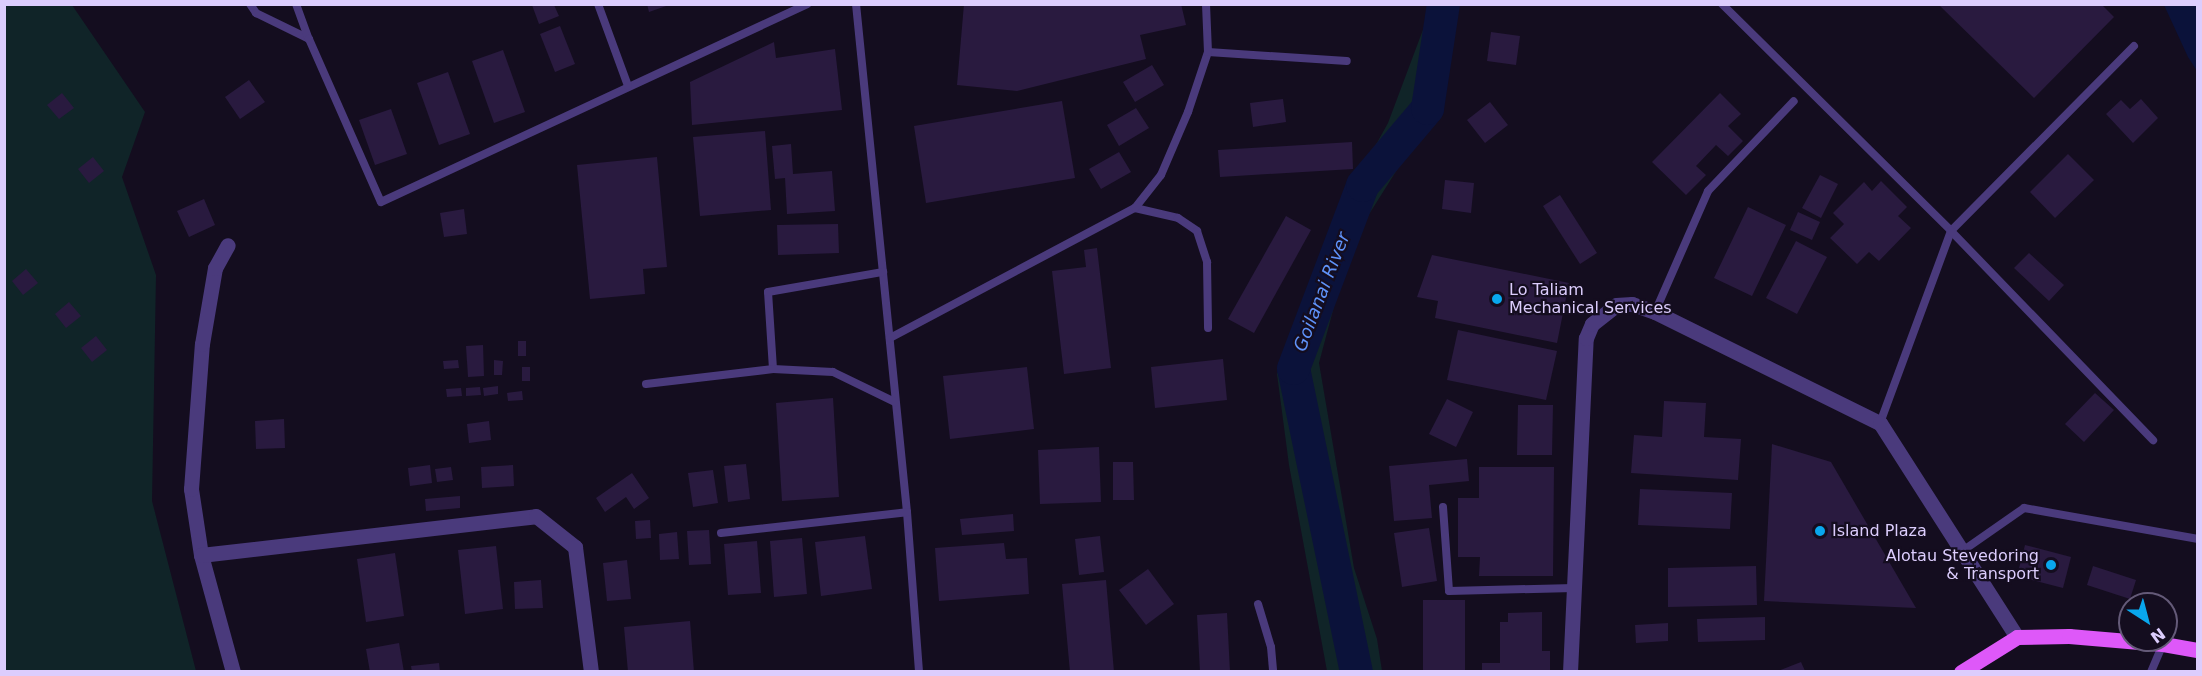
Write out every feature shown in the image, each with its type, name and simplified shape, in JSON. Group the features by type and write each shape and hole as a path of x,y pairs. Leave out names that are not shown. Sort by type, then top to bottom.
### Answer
{"main road":[{"path":"1960,672 2017,637 2069,636 2118,640"},
{"path":"2178,647 2198,650"}],"street":[{"path":"228,245 215,268 202,344 191,489 201,555 233,672"},
{"path":"1570,672 1586,338 1598,318 1616,305 1632,304 1655,312 1880,423 2017,637"},
{"path":"201,555 537,516 574,547 591,672"}],"lane":[{"path":"250,4 256,13 309,39"},
{"path":"296,4 309,39 381,202 807,4"},
{"path":"598,4 628,86"},
{"path":"856,4 907,512 920,672"},
{"path":"890,338 1135,208 1161,175 1188,112 1208,52 1206,4"},
{"path":"1722,4 1951,231 2153,440"},
{"path":"1880,423 1951,231 2134,46"},
{"path":"1208,52 1347,61"},
{"path":"1655,312 1708,191 1794,101"},
{"path":"1135,208 1178,218 1197,231 1208,262 1208,328"},
{"path":"774,369 768,292 884,272"},
{"path":"646,384 774,369 833,372 895,402"},
{"path":"1443,507 1449,591 1574,588"},
{"path":"1961,552 2024,508 2198,539"},
{"path":"721,533 907,512"},
{"path":"1258,604 1271,647 1273,672"},
{"path":"2151,672 2160,652"}],"green space":[{"path":"4,5 72,5 145,112 122,177 156,275 152,501 196,671 5,671"},
{"path":"1424,27 1452,33 1437,106 1351,243 1319,363 1354,568 1377,639 1382,671 1327,671 1289,465 1277,374 1340,209 1388,123"}],"shaded area":[{"path":"1427,5 1458,5 1452,33 1424,27"},
{"path":"2164,5 2197,5 2197,71 2188,57"}],"building":[{"path":"647,4 669,4 669,5 649,12"},
{"path":"964,4 1181,4 1186,25 1140,35 1146,59 1017,91 957,85"},
{"path":"532,5 554,5 559,16 539,24"},
{"path":"1939,5 2102,5 2114,17 2034,98"},
{"path":"560,26 575,64 555,72 540,34"},
{"path":"1491,32 1520,36 1516,65 1487,61"},
{"path":"774,42 776,58 835,49 842,110 692,125 690,82"},
{"path":"503,50 525,112 494,123 472,61"},
{"path":"1152,65 1164,85 1135,102 1123,82"},
{"path":"448,72 470,134 439,145 417,83"},
{"path":"249,80 265,102 240,119 225,97"},
{"path":"62,93 74,108 59,119 47,105"},
{"path":"1720,93 1741,114 1728,126 1743,141 1728,156 1716,145 1696,166 1706,175 1686,195 1652,162"},
{"path":"1283,99 1286,122 1253,127 1250,103"},
{"path":"2141,99 2158,118 2133,143 2106,114 2121,100 2130,109"},
{"path":"1062,101 1075,178 926,203 914,126"},
{"path":"1490,102 1508,125 1485,143 1467,120"},
{"path":"1136,108 1149,128 1119,146 1107,125"},
{"path":"391,109 407,154 375,165 359,120"},
{"path":"765,131 771,210 700,216 693,137"},
{"path":"1352,142 1353,169 1220,177 1218,150"},
{"path":"791,144 793,174 832,171 835,211 787,214 785,178 775,179 772,146"},
{"path":"1119,152 1131,172 1101,189 1089,169"},
{"path":"2068,154 2094,180 2055,218 2030,192"},
{"path":"93,157 104,171 89,183 78,169"},
{"path":"657,157 667,267 643,269 645,294 590,299 577,165"},
{"path":"1820,175 1838,184 1821,218 1802,208"},
{"path":"1445,180 1474,183 1471,213 1442,209"},
{"path":"1881,181 1907,207 1898,216 1911,228 1879,261 1869,252 1857,264 1830,238 1844,224 1833,213 1864,182 1872,191"},
{"path":"1560,195 1597,253 1580,264 1543,206"},
{"path":"204,199 215,225 189,237 177,211"},
{"path":"1748,207 1786,225 1752,296 1714,278"},
{"path":"464,209 467,234 444,237 440,213"},
{"path":"1798,212 1820,222 1812,240 1790,230"},
{"path":"1286,216 1311,230 1254,333 1228,319"},
{"path":"838,224 839,253 778,255 777,225"},
{"path":"1796,241 1827,257 1797,314 1766,298"},
{"path":"1097,248 1111,368 1064,374 1052,271 1086,267 1084,250"},
{"path":"2029,253 2064,285 2049,301 2014,268"},
{"name":"Lo Taliam Mechanical Services","path":"1432,255 1569,283 1557,343 1435,318 1438,301 1417,297"},
{"path":"26,269 38,283 23,295 12,281"},
{"path":"69,302 81,316 66,328 55,314"},
{"path":"1458,330 1557,351 1546,400 1447,380"},
{"path":"96,336 107,350 92,362 81,348"},
{"path":"518,341 526,341 526,356 518,356"},
{"path":"483,345 484,376 468,377 466,346"},
{"path":"1223,359 1227,400 1155,408 1151,367"},
{"path":"458,360 459,368 444,369 443,361"},
{"path":"494,360 503,361 502,375 494,375"},
{"path":"522,367 530,367 530,381 522,381"},
{"path":"1027,367 1034,429 950,439 943,376"},
{"path":"498,386 498,394 484,396 483,388"},
{"path":"480,387 481,395 466,396 466,388"},
{"path":"461,388 462,396 447,397 446,389"},
{"path":"522,391 523,400 508,401 507,393"},
{"path":"2095,393 2114,410 2084,442 2065,424"},
{"path":"833,398 839,497 782,501 776,403"},
{"path":"1447,399 1473,412 1456,447 1429,434"},
{"path":"1664,401 1706,403 1704,437 1741,439 1738,480 1631,473 1634,435 1662,437"},
{"path":"1518,405 1553,405 1552,455 1517,455"},
{"path":"284,419 285,448 256,449 255,421"},
{"path":"489,421 491,440 469,443 467,424"},
{"name":"Island Plaza","path":"1772,444 1831,462 1916,608 1764,601"},
{"path":"1099,447 1101,502 1040,504 1038,450"},
{"path":"1467,459 1469,481 1429,485 1432,518 1394,521 1389,466"},
{"path":"1113,462 1133,462 1134,500 1113,500"},
{"path":"746,464 750,499 728,502 724,466"},
{"path":"430,465 432,483 410,486 408,468"},
{"path":"513,465 514,486 482,488 481,467"},
{"path":"451,467 453,480 437,482 435,469"},
{"path":"1479,467 1554,467 1553,576 1479,576 1480,557 1458,557 1458,498 1479,498"},
{"path":"713,470 718,503 693,507 688,473"},
{"path":"632,473 649,498 634,509 626,497 605,512 596,498"},
{"path":"1640,489 1732,493 1730,529 1638,525"},
{"path":"460,496 460,508 426,511 425,499"},
{"path":"1013,514 1014,531 962,535 960,519"},
{"path":"650,520 651,538 636,539 635,521"},
{"path":"1429,528 1437,581 1402,587 1394,533"},
{"path":"709,530 711,564 689,565 687,531"},
{"path":"677,532 679,559 660,560 659,534"},
{"path":"865,536 872,589 821,596 815,542"},
{"path":"1100,536 1104,572 1079,575 1075,539"},
{"path":"802,538 807,594 774,597 770,541"},
{"path":"757,541 761,593 728,595 724,544"},
{"path":"1004,543 1006,559 1027,558 1029,594 939,601 935,548"},
{"path":"2025,545 2071,557 2063,588 2017,576"},
{"path":"496,546 503,609 465,614 458,550"},
{"path":"395,553 404,616 366,622 357,559"},
{"path":"627,560 631,599 607,601 603,563"},
{"path":"1756,566 1757,605 1668,607 1668,568"},
{"path":"2093,566 2136,580 2132,592 2118,592 2118,595 2087,585"},
{"path":"1148,569 1174,604 1146,625 1119,590"},
{"path":"541,580 543,608 515,609 514,582"},
{"path":"1106,580 1114,672 1070,672 1062,584"},
{"path":"1423,600 1465,600 1465,672 1423,672"},
{"path":"1542,612 1542,651 1550,651 1550,672 1482,672 1482,663 1500,663 1500,622 1508,622 1508,613"},
{"path":"1227,613 1230,672 1200,672 1197,615"},
{"path":"1765,617 1765,640 1698,642 1697,619"},
{"path":"690,621 694,672 628,672 624,627"},
{"path":"1668,623 1668,641 1636,643 1635,625"},
{"path":"399,643 404,672 370,672 366,649"},
{"path":"1801,662 1805,671 1778,671"},
{"path":"439,663 440,672 412,672 411,666"}],"waterway":[{"name":"Goilanai River","path":"1356,672 1293,368 1362,185 1427,108 1443,4"}],"place":[{"name":"Lo Taliam Mechanical Services","path":"1497,299"},
{"name":"Island Plaza","path":"1820,531"},
{"name":"Alotau Stevedoring & Transport","path":"2051,565"}]}
